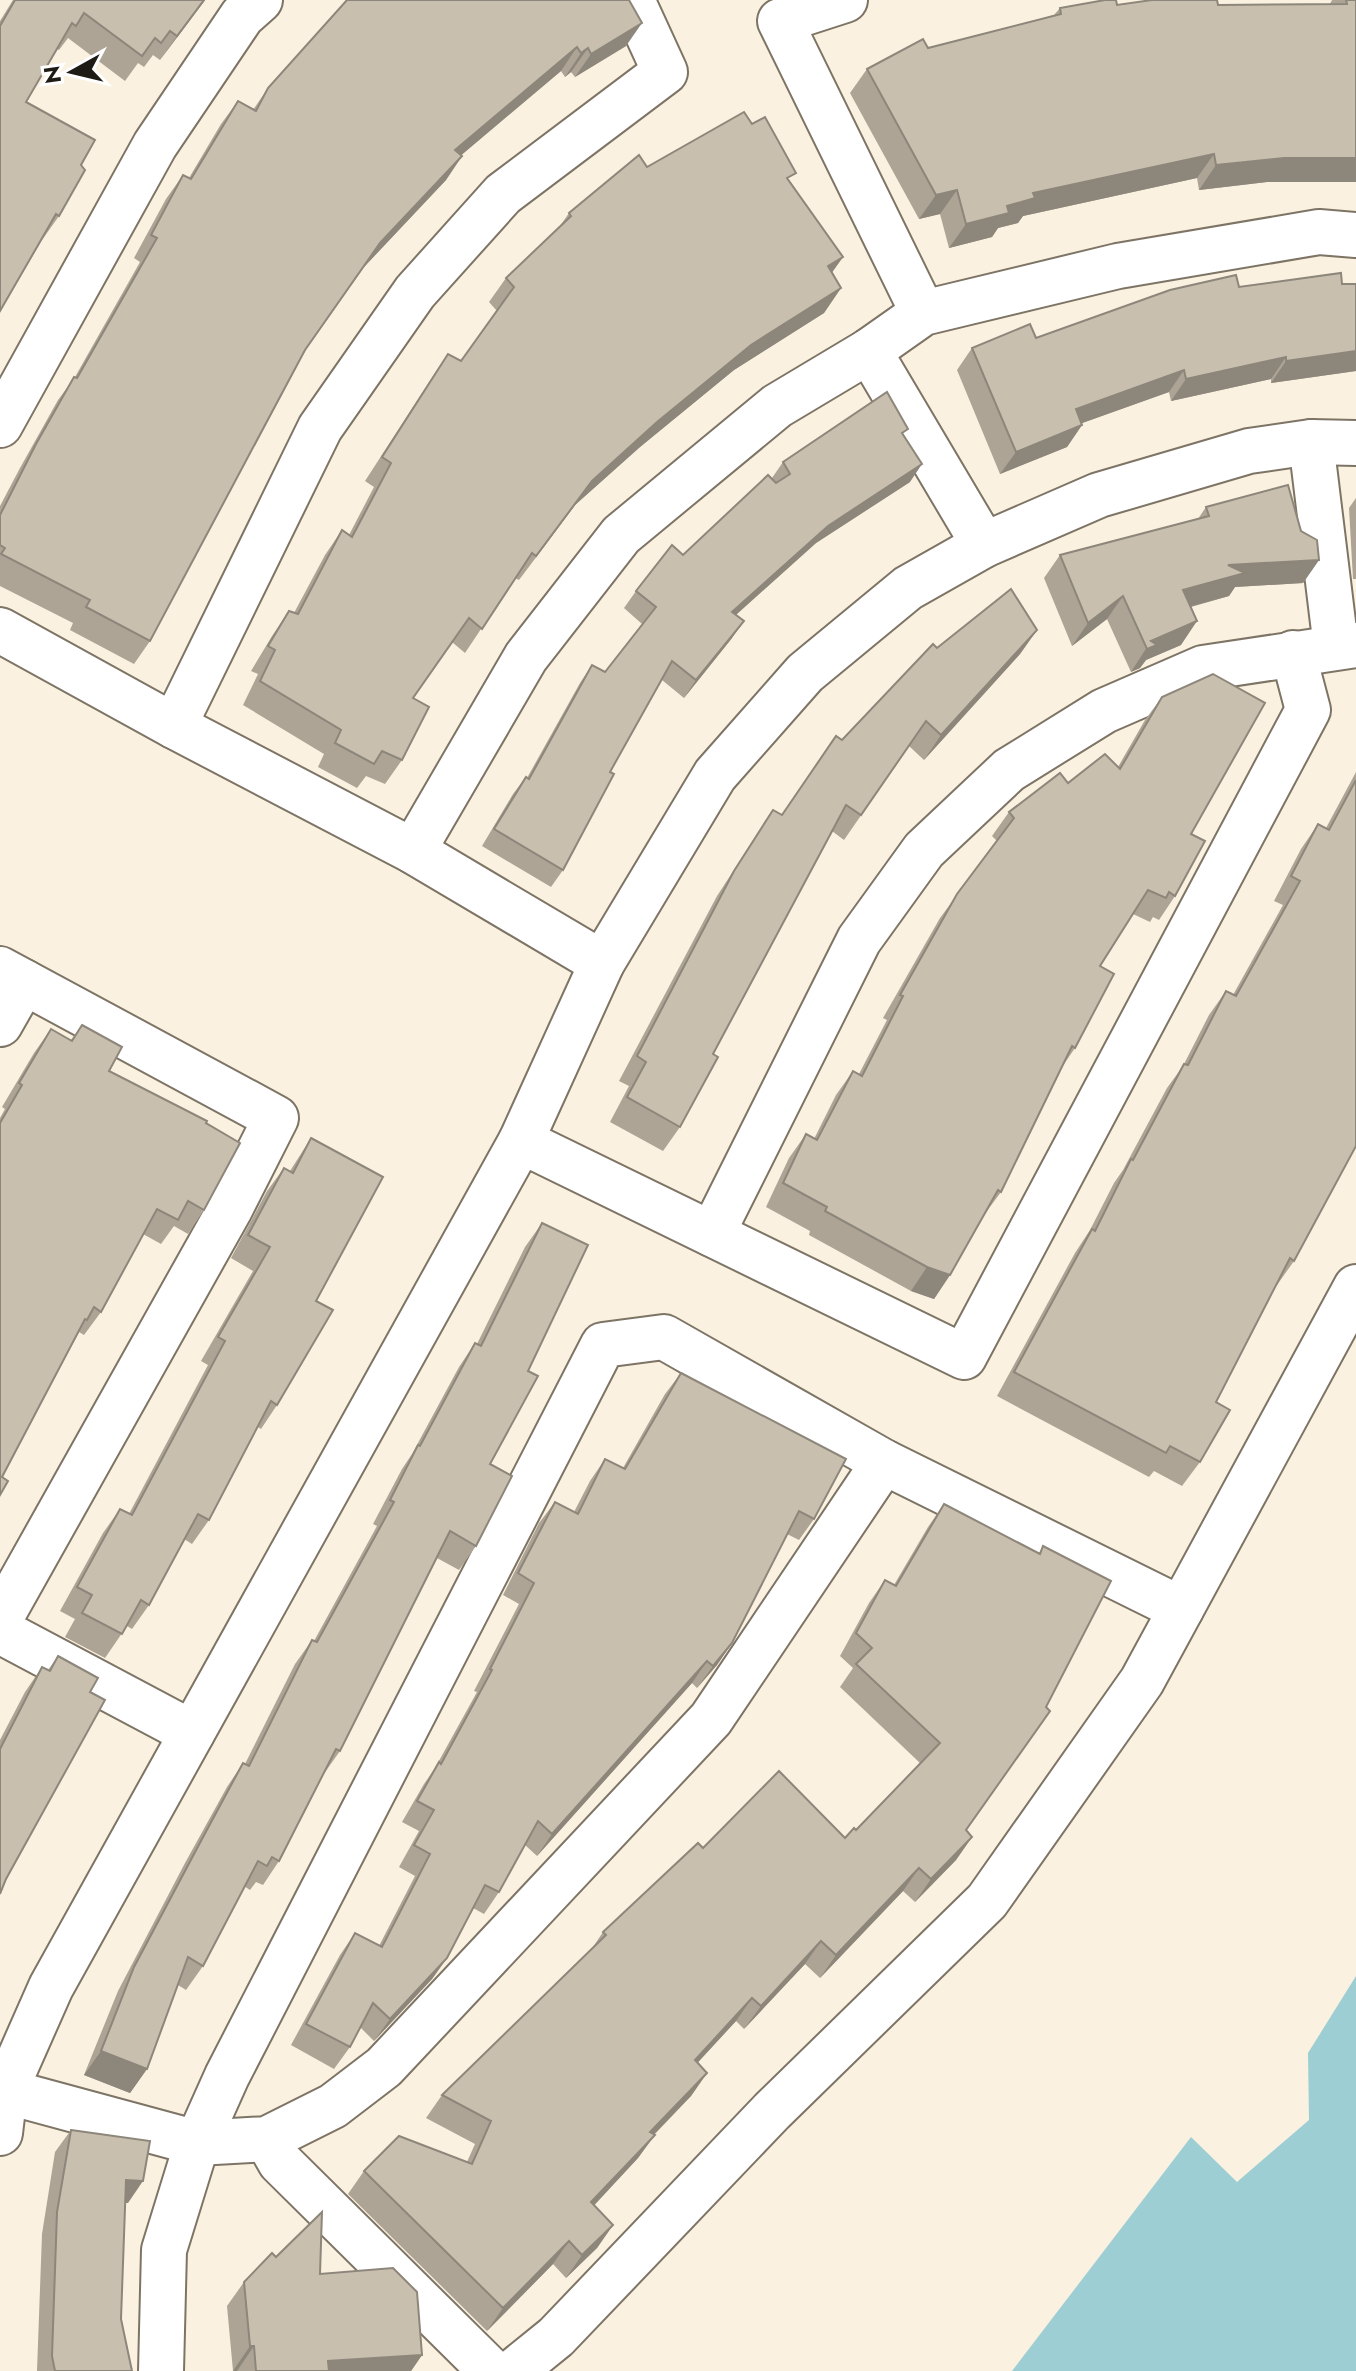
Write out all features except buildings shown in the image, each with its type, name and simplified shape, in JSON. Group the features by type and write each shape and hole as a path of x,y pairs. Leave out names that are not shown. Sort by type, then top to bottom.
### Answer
{"street":[{"path":"0,425 155,145 242,16 260,0"},
{"path":"174,726 320,428 415,292 503,194 665,72 632,0"},
{"path":"845,0 780,21 923,313"},
{"path":"413,851 526,657 621,535 777,406 869,351 923,313 1118,266 1319,232 1356,235"},
{"path":"869,351 984,545"},
{"path":"712,1234 859,940 924,850 1009,770 1104,711 1203,668 1346,646 1311,442"},
{"path":"884,1462 711,1719 384,2067 333,2106 267,2139 197,2143 3,2112 51,1987 521,1141 602,963 715,775 805,673 908,588 984,545 1099,495 1249,451 1311,442 1356,443"},
{"path":"0,630 174,726 413,851 602,963"},
{"path":"521,1141 964,1357 1308,710 1293,653"},
{"path":"0,1024 12,975 276,1118 230,1209 0,1619"},
{"path":"514,2371 556,2337 772,2111 987,1901 1142,1681 1356,1287"},
{"path":"161,2371 164,2250 197,2143 227,2076 603,1345 664,1337 884,1462 1181,1609"},
{"path":"0,1631 192,1733"},
{"path":"267,2139 280,2162 491,2371"}],"water":[{"path":"1356,1976 1356,2371 1012,2371 1191,2137 1237,2182 1309,2120 1308,2053"}]}
